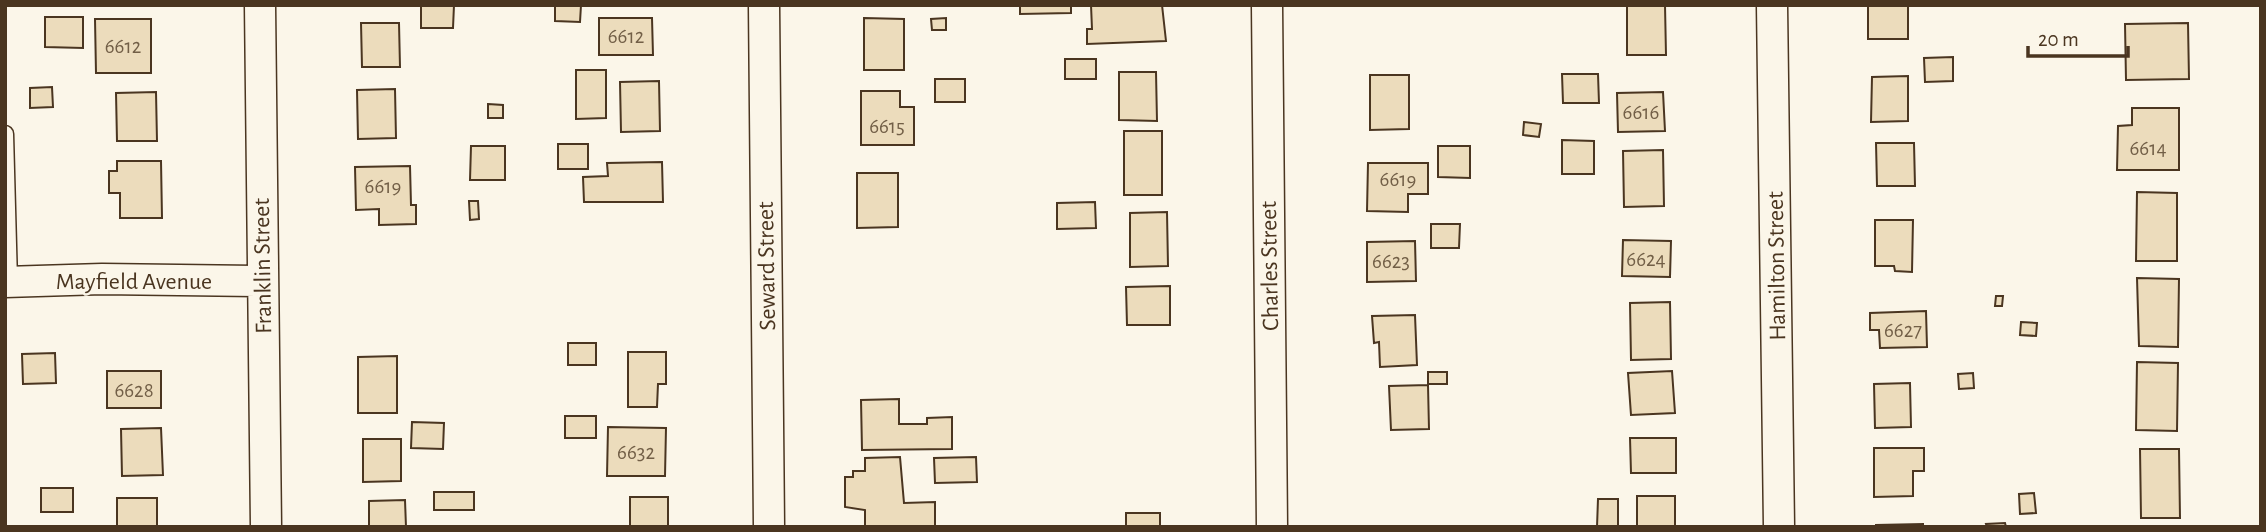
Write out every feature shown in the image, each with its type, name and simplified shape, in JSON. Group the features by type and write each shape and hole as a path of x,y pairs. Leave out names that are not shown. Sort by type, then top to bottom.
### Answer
{"street":[{"name":"Franklin Street","path":"260,5 266,527"},
{"name":"Seward Street","path":"764,5 769,527"},
{"name":"Charles Street","path":"1267,5 1272,527"},
{"name":"Hamilton Street","path":"1772,5 1779,527"},
{"name":"Mayfield Avenue","path":"7,282 102,279 262,281"}],"lane":[{"path":"5,134 7,282"}],"building":[{"path":"421,5 454,5 453,28 421,28"},
{"path":"555,5 581,5 580,22 555,21"},
{"path":"1020,5 1071,5 1071,13 1020,14"},
{"path":"1091,5 1162,5 1166,41 1087,44 1087,29 1092,29"},
{"path":"1627,5 1665,5 1666,55 1627,55"},
{"path":"1868,5 1908,5 1908,39 1868,39"},
{"path":"45,17 83,17 83,48 45,47"},
{"path":"599,18 652,18 653,55 599,55"},
{"path":"864,18 904,19 904,70 864,70"},
{"path":"946,18 946,30 932,30 931,19"},
{"path":"95,19 151,19 151,73 96,73"},
{"path":"361,23 399,23 400,67 362,67"},
{"path":"2188,23 2189,79 2126,80 2125,24"},
{"path":"1953,57 1953,81 1925,82 1924,58"},
{"path":"1065,59 1096,59 1096,79 1065,79"},
{"path":"576,70 606,70 606,118 576,119"},
{"path":"1119,72 1156,72 1157,121 1119,120"},
{"path":"1562,74 1598,74 1599,103 1563,103"},
{"path":"1370,75 1409,75 1409,129 1370,130"},
{"path":"1908,76 1908,121 1871,122 1872,77"},
{"path":"935,79 965,79 965,102 935,102"},
{"path":"659,81 660,131 621,132 620,82"},
{"path":"52,87 53,107 30,108 30,88"},
{"path":"395,89 396,138 358,139 357,90"},
{"path":"861,91 900,91 900,107 914,107 914,145 861,145"},
{"path":"156,92 157,141 117,141 116,93"},
{"path":"1663,92 1665,131 1618,132 1617,93"},
{"path":"488,104 503,105 503,118 488,118"},
{"path":"2132,108 2179,108 2179,170 2117,170 2118,126 2132,125"},
{"path":"1524,122 1541,124 1539,137 1523,135"},
{"path":"1124,131 1162,131 1162,195 1124,195"},
{"path":"1562,140 1594,141 1594,174 1562,174"},
{"path":"1876,143 1914,143 1915,186 1877,186"},
{"path":"558,144 588,144 588,169 558,169"},
{"path":"471,146 505,146 505,180 470,180"},
{"path":"1438,146 1470,146 1470,178 1438,177"},
{"path":"1663,150 1664,206 1624,207 1623,151"},
{"path":"117,161 161,161 162,218 120,218 120,193 109,193 109,171 117,171"},
{"path":"662,162 663,202 584,202 583,177 608,176 607,163"},
{"path":"1368,163 1428,163 1428,194 1408,194 1408,212 1367,211"},
{"path":"410,166 411,205 416,205 416,224 379,225 379,209 356,210 355,167"},
{"path":"857,173 898,173 898,227 857,228"},
{"path":"2137,192 2177,193 2177,261 2136,261"},
{"path":"469,201 478,201 479,219 470,220"},
{"path":"1095,202 1096,228 1057,229 1057,203"},
{"path":"1167,212 1168,266 1130,267 1130,213"},
{"path":"1875,220 1913,220 1912,272 1895,271 1894,266 1875,266"},
{"path":"1431,224 1460,224 1459,248 1431,248"},
{"path":"1623,240 1671,241 1670,277 1622,276"},
{"path":"1415,241 1416,281 1367,282 1367,242"},
{"path":"2137,278 2179,279 2178,347 2139,346"},
{"path":"1170,286 1170,325 1127,325 1126,287"},
{"path":"1996,296 2003,296 2002,306 1995,306"},
{"path":"1670,302 1671,359 1631,360 1630,303"},
{"path":"1926,311 1927,347 1880,348 1879,330 1870,330 1870,313"},
{"path":"1415,315 1417,365 1380,367 1379,342 1374,343 1372,316"},
{"path":"2021,322 2037,323 2036,336 2020,335"},
{"path":"568,343 596,343 596,365 568,365"},
{"path":"628,352 666,352 666,384 658,384 657,407 628,407"},
{"path":"55,353 56,383 23,384 22,354"},
{"path":"397,356 397,413 358,413 358,357"},
{"path":"2137,362 2178,363 2177,431 2136,430"},
{"path":"107,371 161,371 161,408 107,408"},
{"path":"1672,371 1675,413 1631,415 1628,373"},
{"path":"1428,372 1447,372 1447,384 1428,384"},
{"path":"1973,373 1974,388 1959,389 1958,374"},
{"path":"1910,383 1911,427 1875,428 1874,384"},
{"path":"1428,385 1429,429 1391,430 1389,386"},
{"path":"899,399 899,424 927,424 927,418 952,417 952,449 862,450 861,400"},
{"path":"565,416 596,416 596,438 565,438"},
{"path":"412,422 444,423 443,449 411,448"},
{"path":"608,427 666,428 665,476 607,476"},
{"path":"161,428 163,475 122,476 121,429"},
{"path":"1630,438 1676,438 1676,473 1631,473"},
{"path":"363,439 401,439 401,481 363,482"},
{"path":"1874,448 1924,448 1924,471 1913,471 1913,496 1874,497"},
{"path":"2140,449 2179,449 2180,518 2141,518"},
{"path":"900,457 904,503 935,502 935,526 865,527 865,510 845,507 845,477 853,477 853,471 865,471 865,458"},
{"path":"976,457 977,482 935,483 934,458"},
{"path":"41,488 73,488 73,512 41,512"},
{"path":"434,492 474,492 474,510 434,510"},
{"path":"2034,493 2036,513 2020,514 2019,494"},
{"path":"1637,496 1675,496 1675,527 1637,527"},
{"path":"630,497 668,497 668,527 630,527"},
{"path":"117,498 157,498 157,527 117,527"},
{"path":"1598,499 1618,499 1618,527 1597,527"},
{"path":"405,500 406,527 369,527 369,501"},
{"path":"1126,513 1160,513 1160,527 1126,527"},
{"path":"2005,523 2006,527 1987,527 1986,524"},
{"path":"1923,524 1923,527 1876,527 1876,525"}]}
